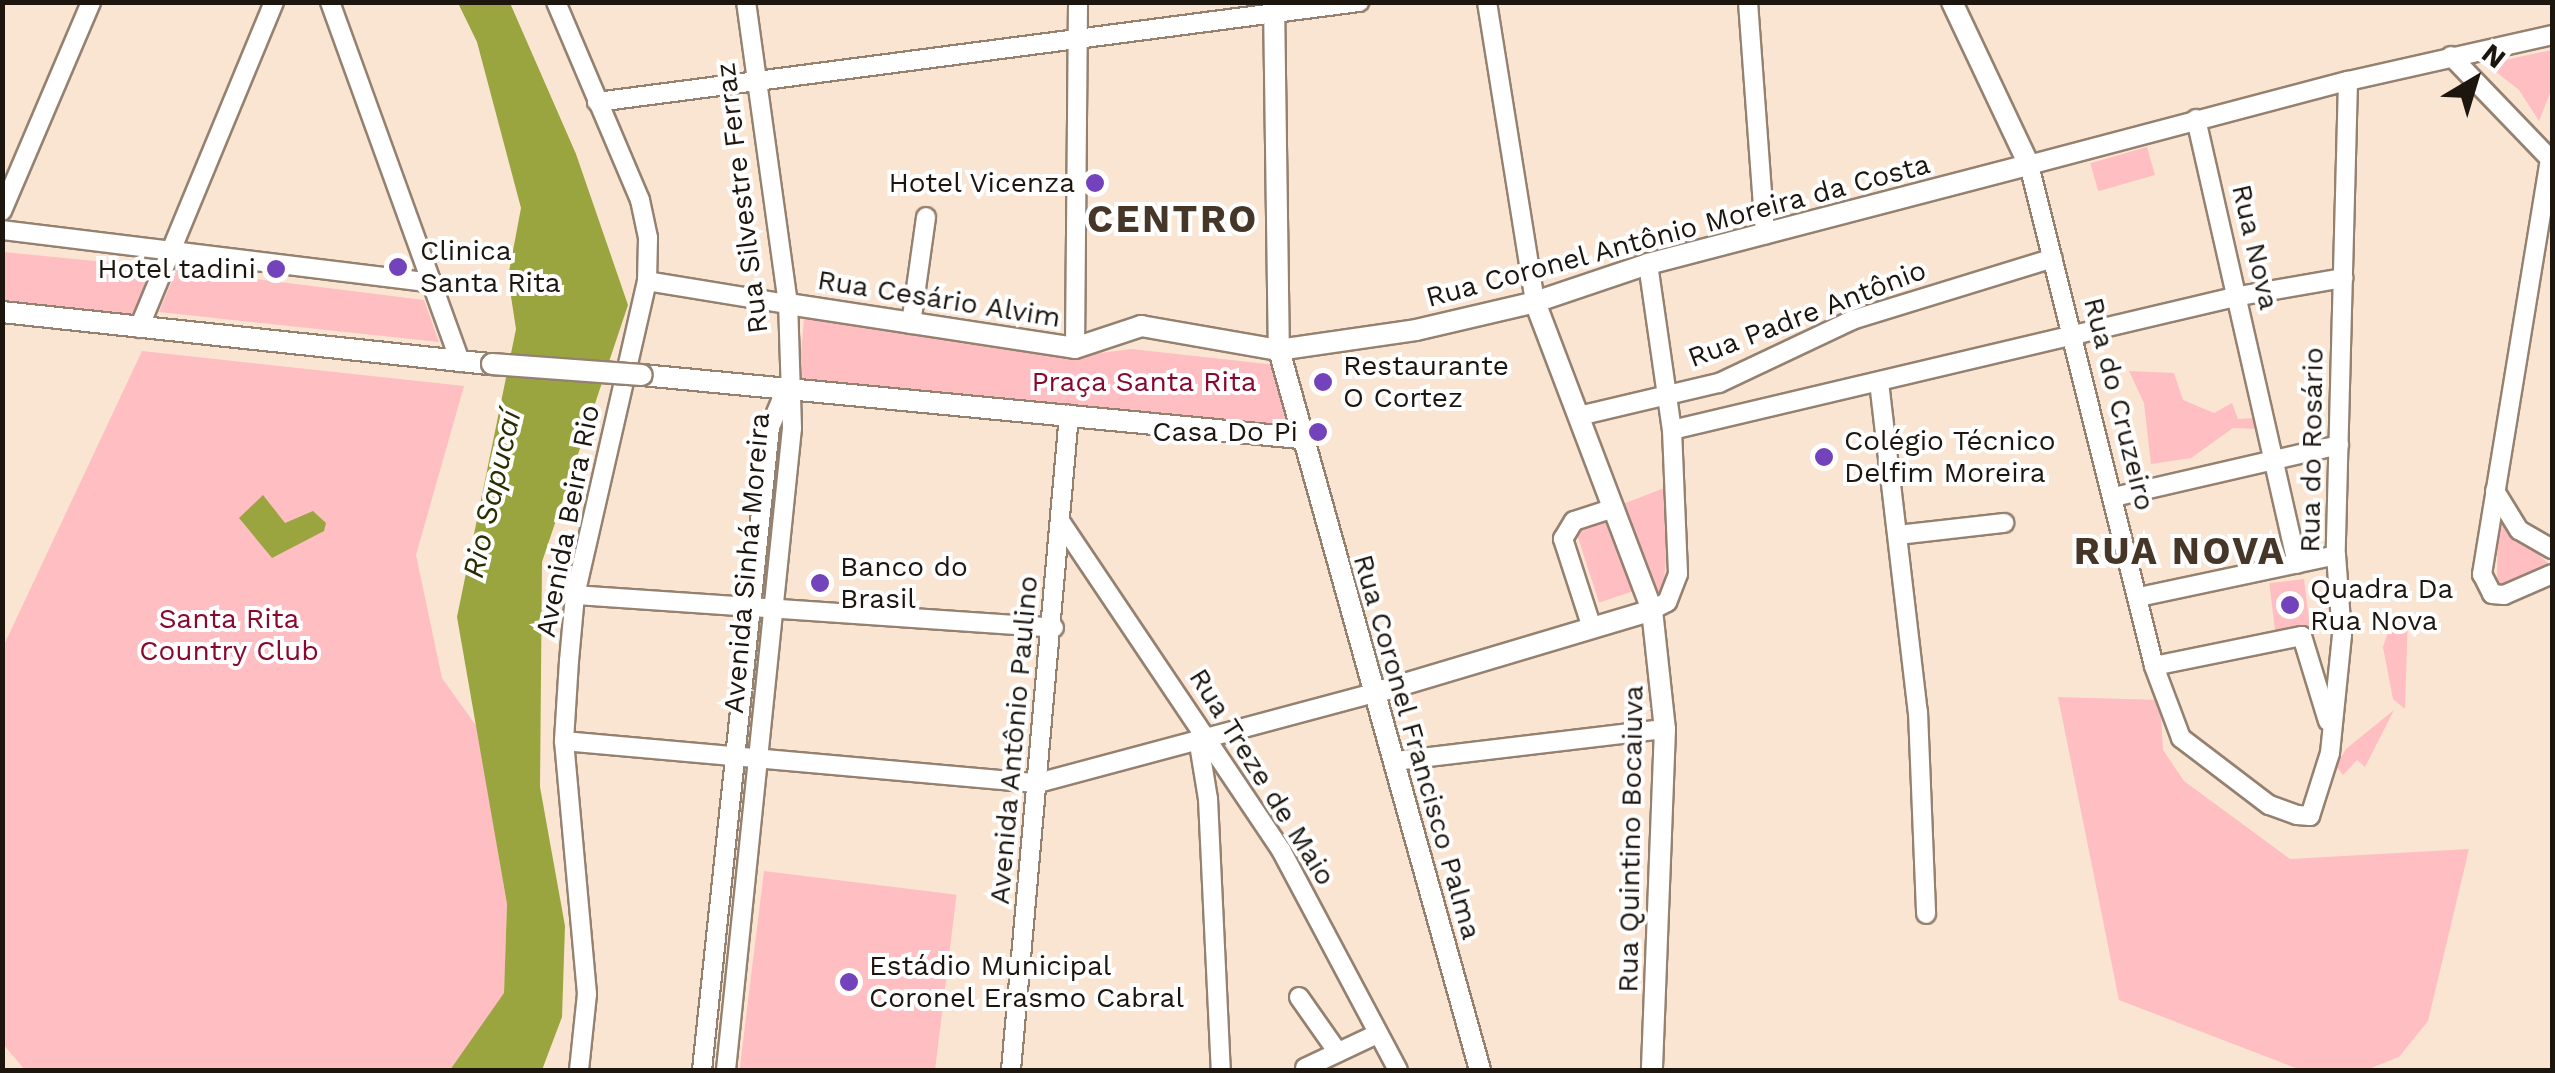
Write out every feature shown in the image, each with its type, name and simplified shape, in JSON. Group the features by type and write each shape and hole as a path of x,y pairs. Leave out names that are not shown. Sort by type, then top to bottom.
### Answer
{"main road":[{"path":"1952,2 2029,165"},
{"path":"2,312 460,362 786,388 1300,438 1279,350 1275,8"},
{"name":"Rua Coronel Antônio Moreira da Costa","path":"1279,350 1416,330 1535,302 1648,264 2029,165"},
{"name":"Rua Quintino Bocaiuva","path":"1535,302 1652,610 1664,728 1652,1070"},
{"name":"Rua Cesário Alvim","path":"788,304 1075,348 1140,326 1279,350"},
{"name":"Rua Coronel Francisco Palma","path":"1300,438 1480,1070"},
{"path":"1371,694 1652,610"}],"street":[{"path":"2,211 91,2"},
{"path":"139,328 274,2"},
{"path":"330,2 460,362"},
{"name":"Avenida Beira Rio","path":"556,2 640,200 647,281 575,595 564,740 585,950 579,1070"},
{"name":"Rua Silvestre Ferraz","path":"746,2 788,304 786,388"},
{"path":"1075,348 1078,2"},
{"path":"597,102 1080,40 1275,8 1359,2"},
{"path":"1487,2 1535,302"},
{"path":"1748,2 1766,234"},
{"path":"2029,165 2348,80 2552,35"},
{"path":"2451,56 2550,160"},
{"name":"Rua do Rosário","path":"2310,816 2330,754 2342,635 2336,555 2348,80"},
{"name":"Rua Nova","path":"2196,119 2239,296 2296,564"},
{"path":"2552,140 2482,574 2492,594 2504,595 2552,574"},
{"name":"Rua do Cruzeiro","path":"2029,165 2154,666 2181,738 2198,756 2269,805 2310,816"},
{"path":"912,324 926,217"},
{"path":"2,230 428,282"},
{"name":"Rua Padre Antônio","path":"1579,416 1720,382 1852,320 2053,258"},
{"path":"1648,264 1672,430 1678,574 1667,602 1652,610"},
{"path":"1672,430 2239,296 2342,278"},
{"name":"Rua Cesário Alvim","path":"647,281 788,304"},
{"path":"1878,382 1918,712 1926,914"},
{"name":"Avenida Sinhá Moreira","path":"702,1070 770,426 786,388"},
{"name":"Avenida Sinhá Moreira","path":"726,1070 792,428 786,388"},
{"name":"Avenida Antônio Paulino","path":"1011,1070 1054,628 1069,415"},
{"path":"2114,497 2339,445"},
{"path":"2495,491 2520,530 2552,549"},
{"path":"1592,628 1563,538 1574,521 1614,508"},
{"path":"1898,535 2004,523"},
{"name":"Rua Treze de Maio","path":"1062,524 1204,742 1281,850 1398,1070"},
{"path":"2139,597 2336,555"},
{"path":"575,595 1054,628"},
{"path":"2154,666 2302,636 2330,727"},
{"path":"564,740 734,752 1038,783 1204,742 1371,694"},
{"path":"1395,761 1664,728"},
{"path":"1204,742 1221,1070"},
{"path":"721,873 744,875"},
{"path":"1299,997 1337,1051"},
{"path":"1305,1068 1377,1034"}],"green space":[{"path":"2552,50 2552,88 2539,121 2519,90 2486,64"},
{"path":"2147,147 2155,175 2098,191 2090,163"},
{"path":"3,252 157,267 135,317 3,302"},
{"path":"177,269 424,300 439,342 159,312"},
{"name":"Praça Santa Rita","path":"804,318 1085,355 1131,349 1276,365 1287,428 799,380"},
{"name":"Santa Rita Country Club","path":"142,351 464,386 416,555 442,678 477,727 507,904 504,994 450,1070 25,1070 3,1044 3,647"},
{"path":"2129,371 2174,373 2183,400 2214,413 2232,403 2238,419 2254,418 2258,429 2233,428 2191,458 2151,464 2144,403"},
{"path":"1672,485 1663,594 1659,595 1623,504"},
{"path":"2498,518 2552,567 2497,587"},
{"path":"1613,519 1636,590 1599,602 1576,531"},
{"name":"Quadra Da Rua Nova","path":"2304,579 2310,627 2275,631 2269,583"},
{"path":"2394,614 2408,614 2405,709 2393,699 2383,647"},
{"path":"2058,697 2160,700 2163,750 2184,781 2290,859 2469,849 2428,1021 2399,1057 2366,1070 2301,1070 2119,1000"},
{"path":"2394,710 2365,767 2357,760 2343,775 2336,766 2346,749"},
{"name":"Estádio Municipal Coronel Erasmo Cabral","path":"764,871 957,895 935,1070 740,1070"}],"water":[{"name":"Rio Sapucaí","path":"458,3 510,3 576,154 628,305 542,562 540,787 565,926 562,1017 542,1070 450,1070 504,993 507,904 457,617 516,329 508,277 521,208 477,42"},
{"path":"263,495 285,523 313,511 326,523 324,531 272,558 239,518"}],"place":[{"name":"Hotel Vicenza","path":"1095,183"},
{"name":"Clinica Santa Rita","path":"398,267"},
{"name":"Hotel tadini","path":"276,269"},
{"name":"Restaurante O Cortez","path":"1323,382"},
{"name":"Casa Do Pi","path":"1318,432"},
{"name":"Colégio Técnico Delfim Moreira","path":"1824,457"},
{"name":"Banco do Brasil","path":"820,583"},
{"name":"Quadra Da Rua Nova","path":"2290,605"},
{"name":"Estádio Municipal Coronel Erasmo Cabral","path":"849,982"}],"district":[{"name":"CENTRO","path":"1173,220"},
{"name":"RUA NOVA","path":"2180,552"}]}
